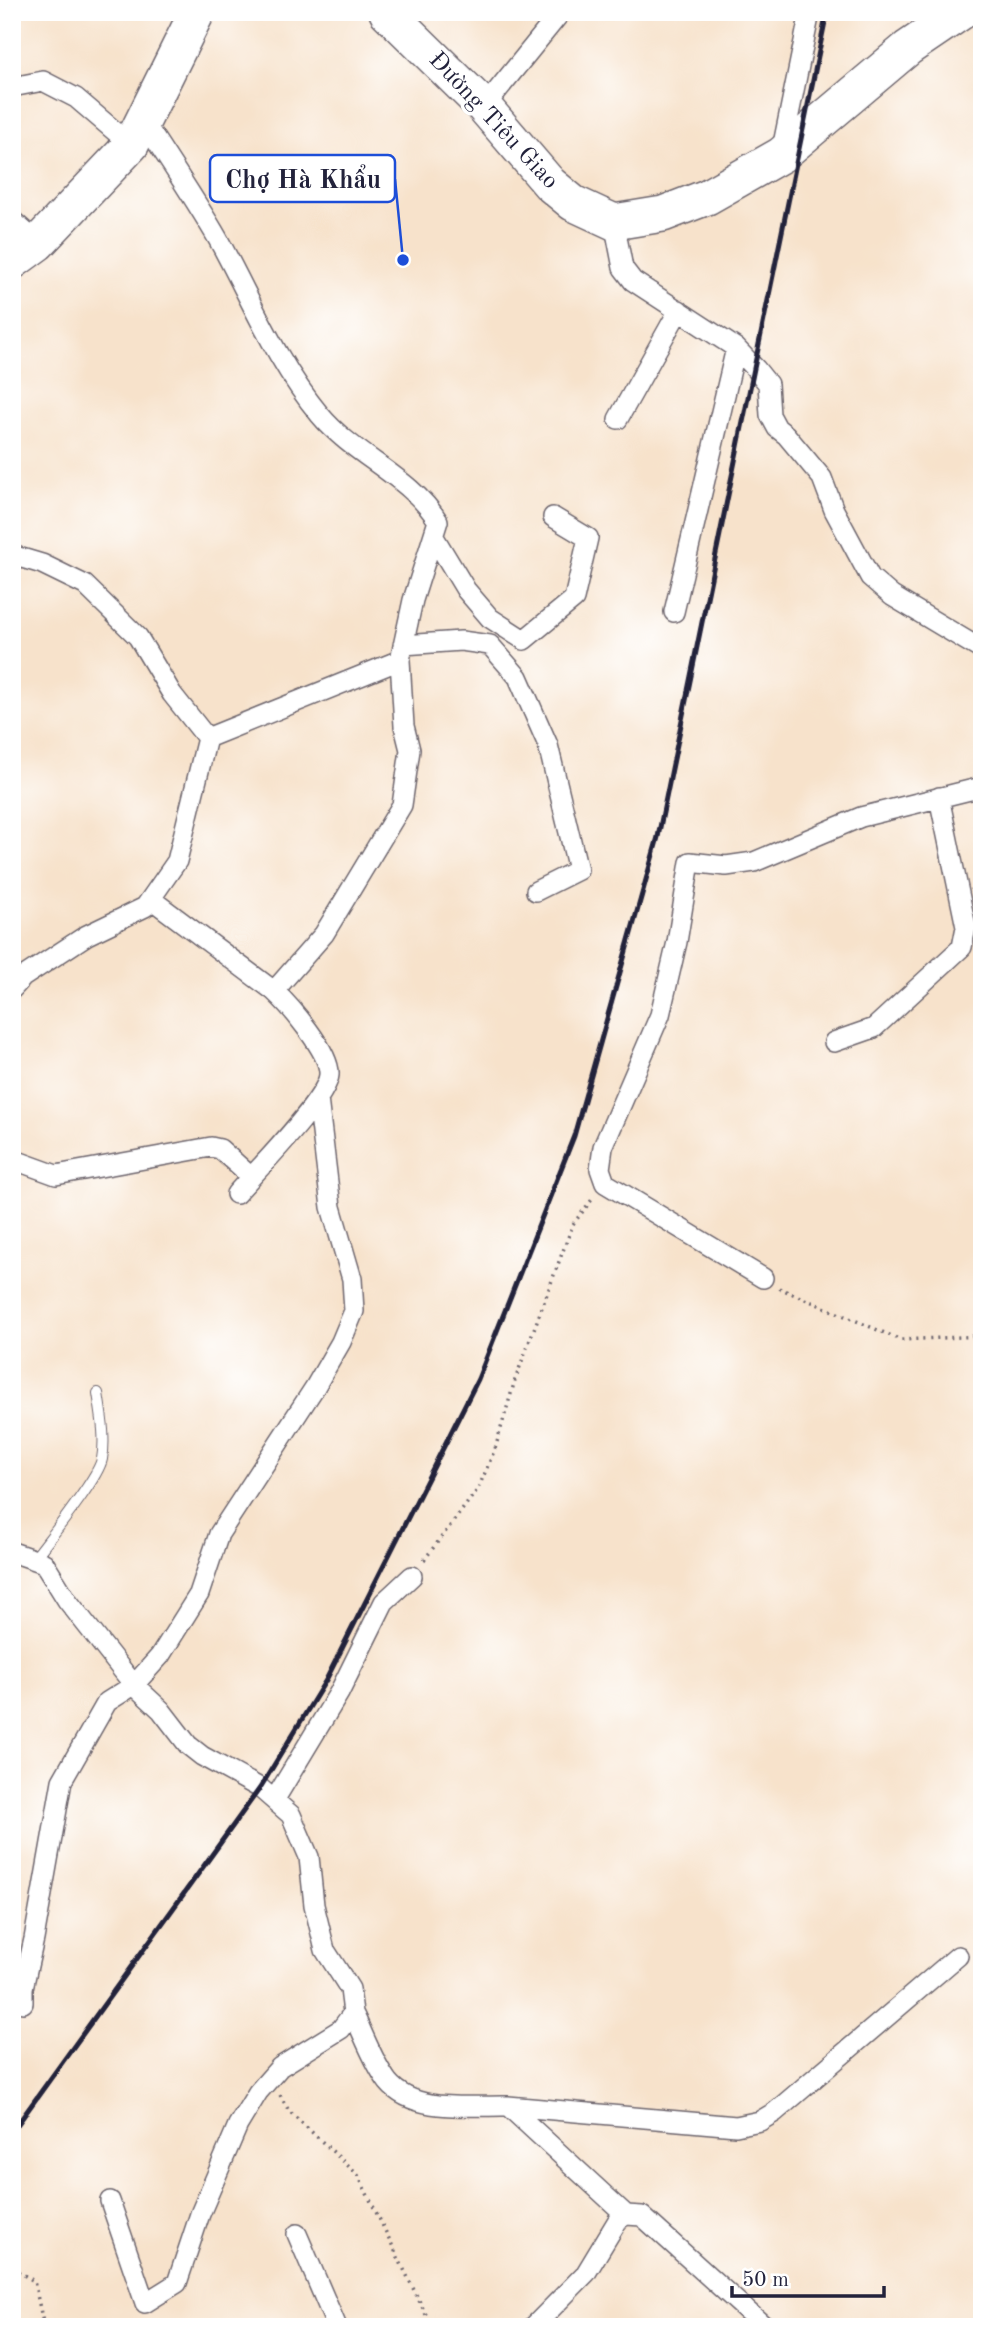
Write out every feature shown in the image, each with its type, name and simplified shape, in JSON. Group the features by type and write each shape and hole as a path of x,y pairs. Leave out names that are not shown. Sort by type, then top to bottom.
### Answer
{"highway":[{"path":"25,252 138,134 197,12"},
{"name":"Đường Tiêu Giao","path":"387,12 484,107 550,184 573,203 614,222"},
{"path":"614,222 663,214 707,197 780,155 908,48 961,12"}],"street":[{"path":"484,107 561,12"},
{"path":"780,155 810,12"},
{"path":"12,88 43,81 138,134 217,238 285,368 321,416 354,450 425,501 438,521 413,600 401,653 404,726 410,750 402,805 324,934 274,991"},
{"path":"12,220 25,252"},
{"path":"614,222 623,268 633,281 736,348 768,384 770,415 777,428 822,478 834,510 870,577 892,596 982,650"},
{"path":"618,419 679,310"},
{"path":"674,612 736,348"},
{"path":"434,537 466,590 490,618 524,640 573,599 588,538 553,517"},
{"path":"12,555 42,564 85,585 138,637 172,694 207,738"},
{"path":"478,643 490,618"},
{"path":"207,738 401,653 478,643 490,645 518,677 548,745 561,789 578,870 536,891"},
{"path":"12,989 23,977 76,942 145,907 177,861 207,738"},
{"path":"762,1278 605,1183 600,1168 603,1147 660,1015 677,942 690,862 726,866 754,862 861,817 982,787"},
{"path":"834,1042 874,1028 962,947 967,927 939,797"},
{"path":"151,899 274,991 290,1006 326,1057 329,1076 318,1099 236,1194"},
{"path":"23,2003 23,1988 62,1781 107,1702 134,1685 160,1656 200,1594 219,1534 315,1387 341,1342 354,1311 352,1279 331,1207 318,1099"},
{"path":"12,1159 56,1175 211,1147 220,1149 251,1177"},
{"path":"12,1552 44,1563 67,1600 134,1685 162,1710 188,1745 202,1756 239,1774 275,1799 291,1815 309,1857 314,1905 325,1950 350,1989 353,2013 387,2080 398,2092 435,2104 508,2106 736,2126 760,2121 775,2112 958,1955"},
{"path":"275,1799 339,1693 384,1602 412,1576"},
{"path":"110,2201 145,2303 177,2283 200,2214 238,2124 258,2092 280,2067 341,2029 353,2013"},
{"path":"508,2106 626,2215"},
{"path":"533,2327 573,2289 596,2258 618,2220 626,2215 642,2216 765,2327"},
{"path":"297,2234 337,2327"}],"lane":[{"path":"34,1559 78,1500 102,1460 98,1393"}],"path":[{"path":"412,1576 478,1489 495,1449 514,1380 573,1224 605,1183"},
{"path":"762,1278 782,1290 901,1340 982,1336"},
{"path":"271,2078 289,2111 358,2175 432,2327"},
{"path":"12,2268 34,2281 44,2327"}],"railway":[{"path":"12,2132 260,1788 326,1680 478,1379 574,1136 658,837 827,12"}],"place":[{"name":"Chợ Hà Khẩu","path":"403,260"}]}
